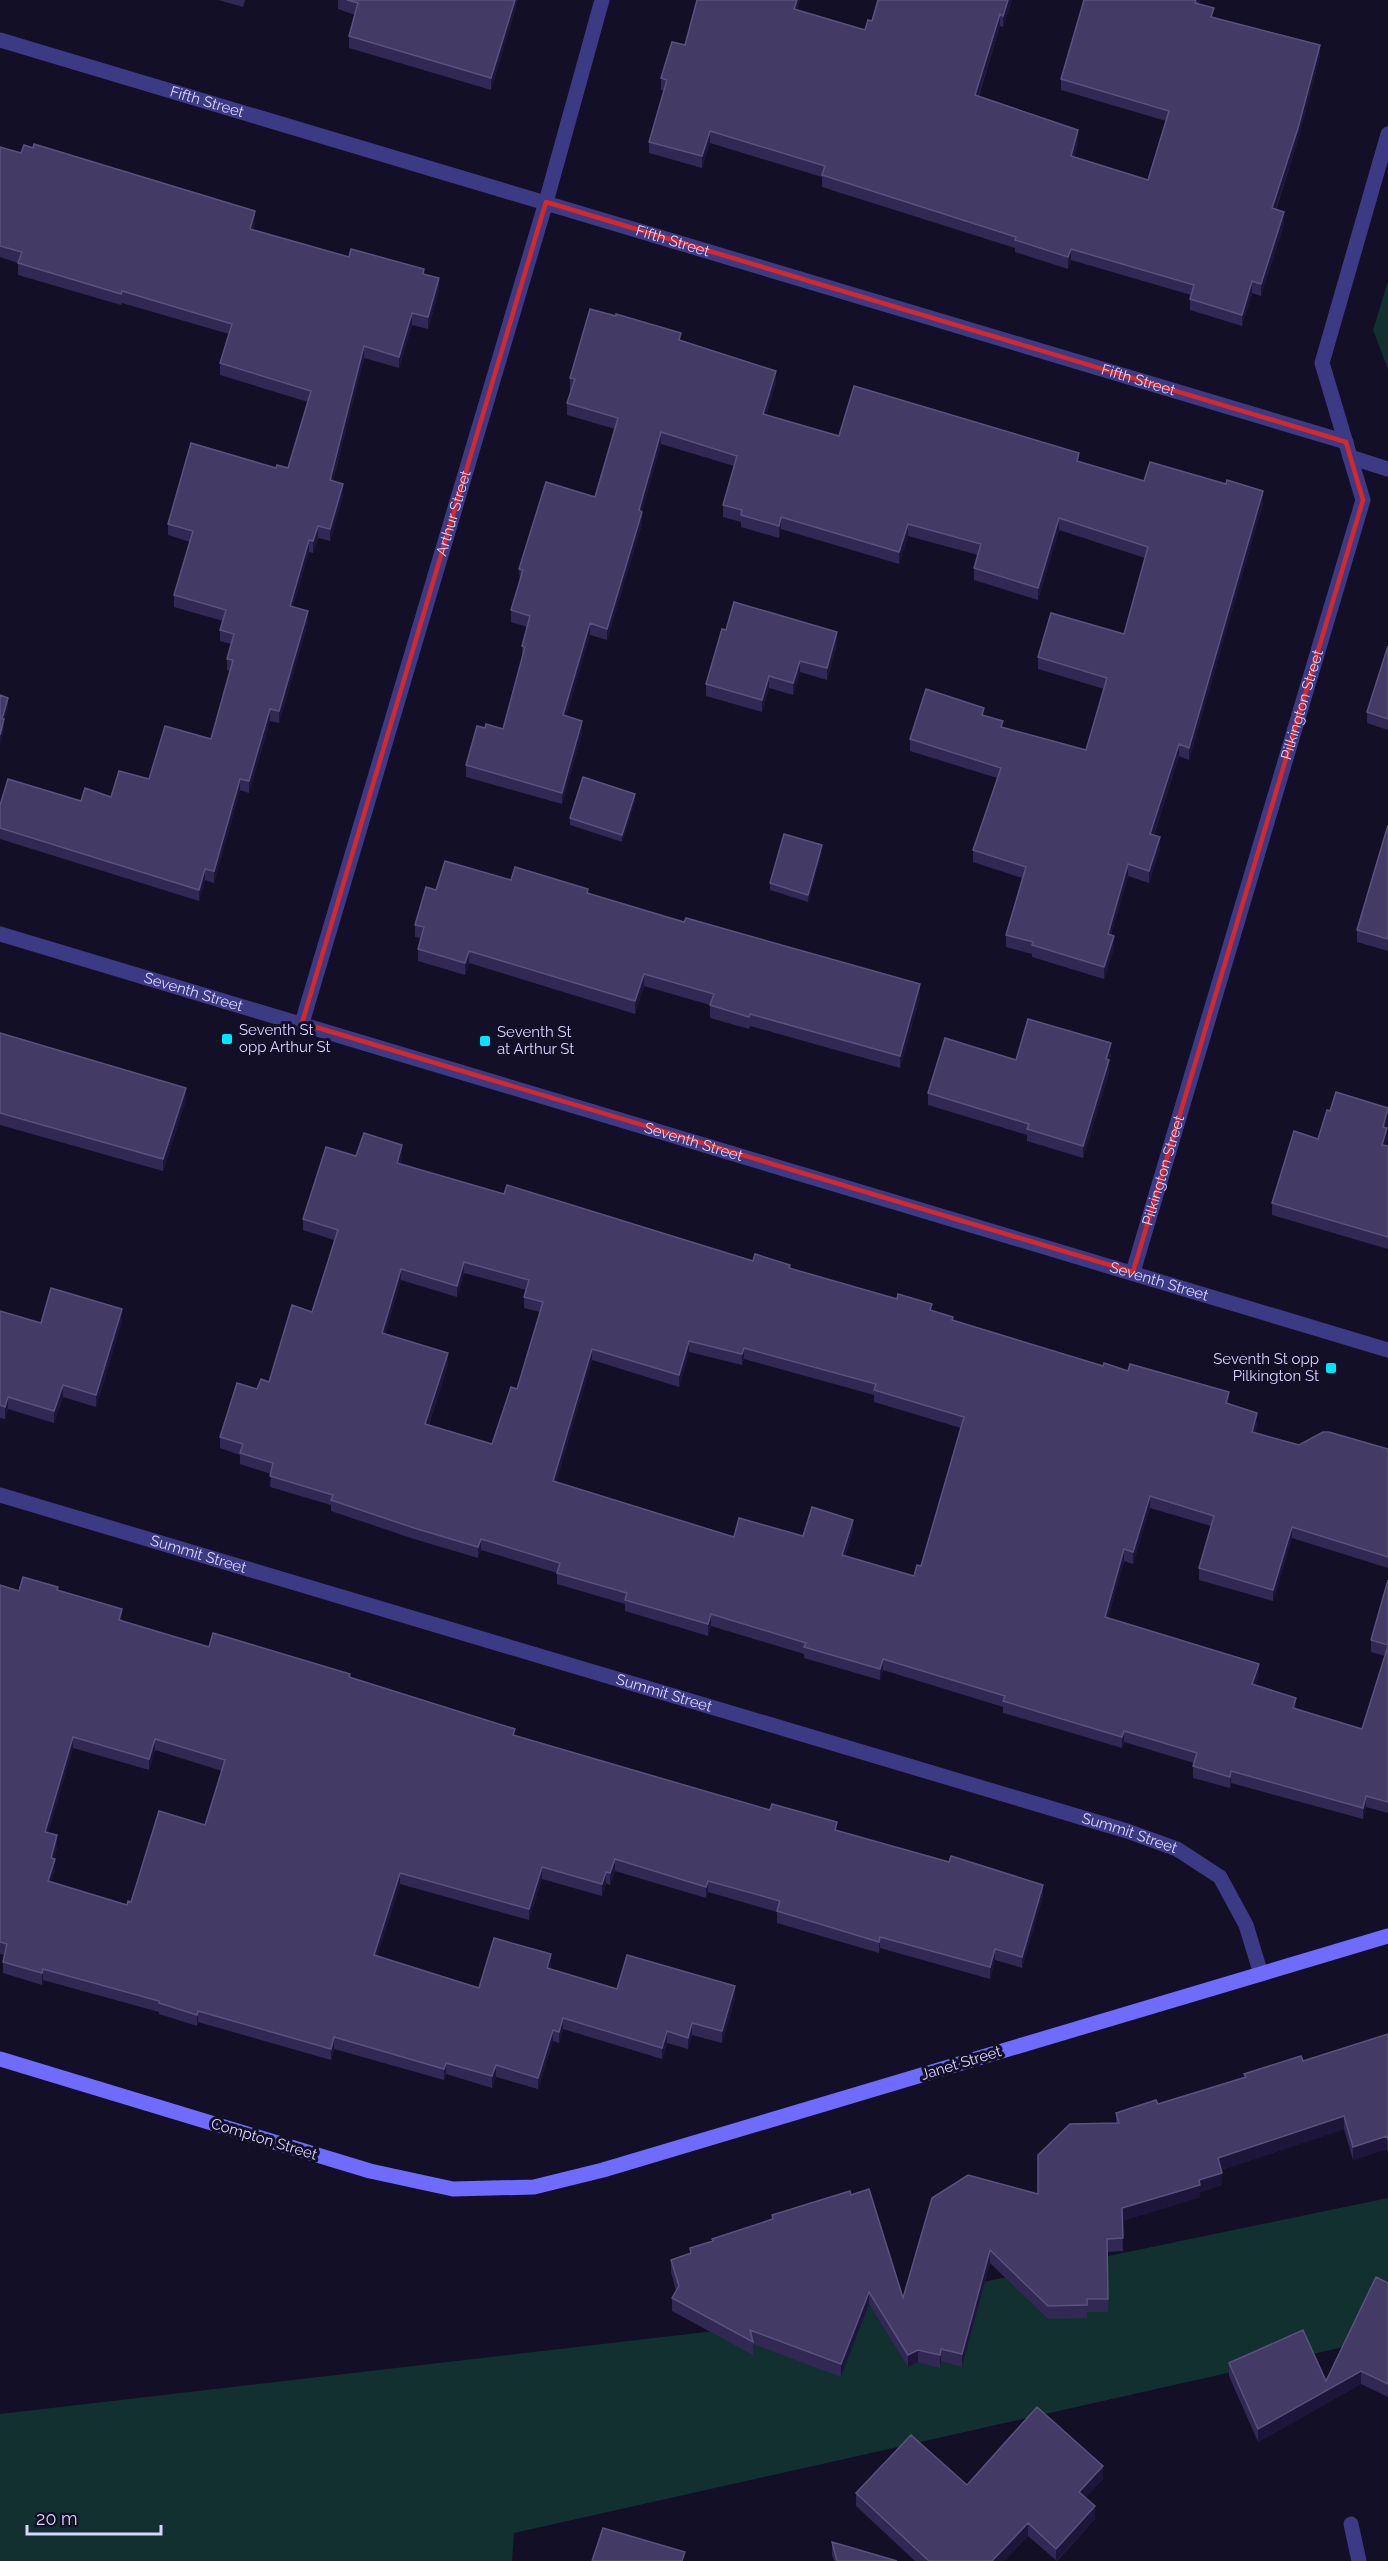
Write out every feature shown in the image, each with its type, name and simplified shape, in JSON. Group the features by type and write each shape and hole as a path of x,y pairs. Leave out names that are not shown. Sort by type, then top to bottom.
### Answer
{"street":[{"name":"Arthur Street","path":"302,1023 546,202 602,0"},
{"name":"Fifth Street","path":"0,40 1346,442"},
{"name":"Pilkington Street","path":"1133,1272 1363,500 1322,363 1388,135"},
{"path":"1350,457 1388,469"},
{"name":"Seventh Street","path":"0,934 1388,1350"},
{"name":"Summit Street","path":"0,1495 1127,1831 1177,1849 1220,1877 1246,1925 1262,1974"},
{"name":"Janet Street","path":"534,2187 603,2170 1388,1936"},
{"name":"Compton Street","path":"0,2060 370,2171 453,2189 534,2187"},
{"path":"1351,2524 1359,2561"}],"highlighted area":[{"path":"546,202 1346,442 1363,500 1133,1272 302,1023"}],"green space":[{"path":"1388,281 1388,369 1373,330"},
{"path":"1388,2198 1388,2337 514,2533 512,2561 0,2561 0,2414 791,2322"}],"building":[{"path":"347,0 515,0 491,78 349,36 358,3"},
{"path":"697,0 797,0 794,9 865,30 868,20 872,21 878,0 1008,0 1003,16 1000,14 975,95 1078,130 1071,156 1148,180 1169,111 1061,79 1084,0 1196,0 1195,3 1214,8 1211,17 1320,45 1298,128 1272,208 1284,212 1261,284 1252,281 1242,315 1190,299 1194,285 1071,249 1068,257 1015,240 1016,237 822,175 825,166 710,131 702,156 649,142 667,80 661,78 672,42 685,45"},
{"path":"34,144 255,211 250,229 349,257 351,249 424,269 423,274 439,278 428,317 412,313 399,357 364,346 330,480 343,484 330,529 318,526 313,541 309,540 290,606 308,611 279,711 270,709 249,781 240,779 214,871 205,869 199,890 0,828 0,805 8,779 81,801 85,788 111,797 119,771 149,779 165,726 211,739 233,660 227,659 234,634 220,630 226,610 174,595 193,531 168,524 191,443 276,468 277,465 288,468 311,391 220,363 232,324 18,263 22,252 0,246 0,147 21,153 24,145 33,148"},
{"path":"590,309 681,333 679,340 776,371 763,414 839,436 854,386 1079,453 1077,461 1144,481 1150,462 1226,484 1227,480 1263,491 1189,748 1179,744 1150,834 1160,837 1149,871 1128,864 1108,934 1114,936 1104,967 1006,935 1026,867 973,850 1001,768 910,739 926,689 984,708 982,715 1003,721 1001,727 1086,750 1107,678 1038,657 1051,613 1124,634 1148,547 1059,518 1038,588 974,568 981,544 908,524 899,552 781,517 779,526 741,515 742,510 723,505 737,456 661,432 639,510 642,512 607,629 590,623 563,715 582,721 562,793 466,765 477,726 485,728 486,724 503,729 525,647 522,646 530,616 511,610 523,570 519,569 546,482 595,497 618,418 567,403 575,379 570,378"},
{"path":"734,602 837,632 827,668 800,661 793,683 769,676 762,700 706,684 722,629 726,630"},
{"path":"1388,646 1388,719 1367,712"},
{"path":"0,695 8,698 0,735"},
{"path":"583,777 635,794 622,835 570,818"},
{"path":"1388,825 1388,939 1357,930"},
{"path":"784,834 822,845 808,895 770,883"},
{"path":"445,861 511,880 515,867 588,889 587,893 684,922 686,918 920,984 900,1056 710,1005 714,994 644,974 635,1001 469,951 465,963 418,949 424,927 415,925 426,887 436,890"},
{"path":"1028,1019 1111,1043 1106,1059 1109,1060 1083,1146 1027,1129 1029,1124 928,1093 945,1038 1016,1060"},
{"path":"0,1033 186,1088 163,1159 0,1113"},
{"path":"1336,1092 1388,1108 1383,1127 1387,1128 1382,1145 1388,1146 1388,1237 1272,1203 1294,1131 1318,1139 1327,1110 1330,1111"},
{"path":"364,1133 402,1145 397,1163 504,1194 507,1185 753,1261 755,1254 790,1265 789,1268 897,1299 898,1294 932,1304 930,1310 953,1317 952,1320 1103,1366 1104,1363 1128,1371 1130,1364 1229,1392 1226,1403 1257,1413 1252,1432 1299,1445 1323,1432 1329,1432 1388,1449 1388,1557 1292,1527 1273,1590 1199,1568 1214,1516 1150,1496 1133,1552 1124,1549 1105,1617 1259,1664 1252,1684 1296,1698 1293,1708 1362,1729 1388,1646 1388,1802 1366,1796 1363,1808 1231,1771 1230,1777 1193,1766 1197,1753 1124,1731 1122,1737 1003,1701 1005,1696 883,1659 880,1669 804,1647 806,1643 711,1614 708,1624 625,1600 627,1593 557,1573 560,1563 481,1539 478,1547 414,1528 331,1500 333,1495 270,1476 273,1463 240,1453 243,1444 220,1437 237,1383 257,1389 261,1379 269,1382 292,1305 312,1312 338,1230 303,1219 326,1147 356,1156","holes":["464,1262 529,1280 524,1297 543,1302 517,1389 511,1387 492,1444 425,1424 448,1353 382,1333 401,1269 457,1286","689,1341 742,1354 744,1348 876,1384 874,1390 964,1417 921,1566 917,1565 914,1576 842,1555 853,1520 812,1507 803,1536 739,1518 734,1537 553,1481 592,1349 679,1375"]},
{"path":"51,1288 122,1309 96,1395 63,1385 54,1411 8,1397 5,1407 0,1405 0,1311 41,1323"},
{"path":"23,1577 58,1587 57,1590 122,1609 119,1620 209,1647 213,1633 350,1674 349,1677 515,1729 513,1735 770,1810 772,1804 837,1822 835,1830 949,1862 951,1856 1043,1885 1022,1957 995,1949 990,1967 880,1937 879,1942 777,1911 780,1901 708,1881 706,1887 615,1859 610,1873 606,1872 602,1884 542,1867 529,1909 400,1873 374,1955 479,1988 494,1938 551,1954 547,1968 617,1989 627,1955 735,1986 722,2031 692,2023 688,2038 667,2031 662,2048 563,2018 559,2032 553,2030 538,2078 496,2065 492,2076 446,2063 444,2069 334,2037 331,2049 198,2011 197,2015 159,2003 159,2001 43,1969 42,1973 3,1962 7,1944 0,1942 0,1585 19,1591","holes":["73,1737 149,1759 155,1739 225,1760 205,1825 159,1811 131,1902 128,1901 127,1905 48,1881 55,1859 51,1858 57,1835 45,1832"]},
{"path":"1388,1580 1388,1645 1371,1640"},
{"path":"1388,2034 1388,2140 1387,2136 1353,2147 1344,2116 1218,2158 1222,2173 1199,2180 1200,2185 1122,2208 1123,2238 1107,2239 1108,2299 1087,2299 1087,2305 1048,2306 990,2250 962,2354 941,2349 940,2355 918,2350 908,2355 869,2292 841,2364 750,2330 753,2342 672,2298 679,2286 671,2260 691,2253 690,2248 773,2219 772,2215 850,2191 851,2195 869,2189 903,2298 932,2198 968,2175 1038,2194 1038,2155 1070,2124 1119,2123 1116,2113 1156,2100 1158,2104 1246,2077 1244,2074 1301,2056 1303,2061"},
{"path":"1376,2277 1388,2283 1388,2384 1361,2371 1258,2429 1229,2363 1303,2330 1326,2381"},
{"path":"1037,2407 1103,2466 1079,2492 1095,2506 1056,2549 1028,2523 992,2561 929,2561 856,2493 911,2435 967,2485"},
{"path":"603,2528 685,2552 682,2561 592,2561"},
{"path":"832,2542 897,2561 837,2561"}],"place":[{"name":"Seventh St opp Arthur St","path":"227,1039"},
{"name":"Seventh St at Arthur St","path":"485,1041"},
{"name":"Seventh St opp Pilkington St","path":"1331,1368"}]}
